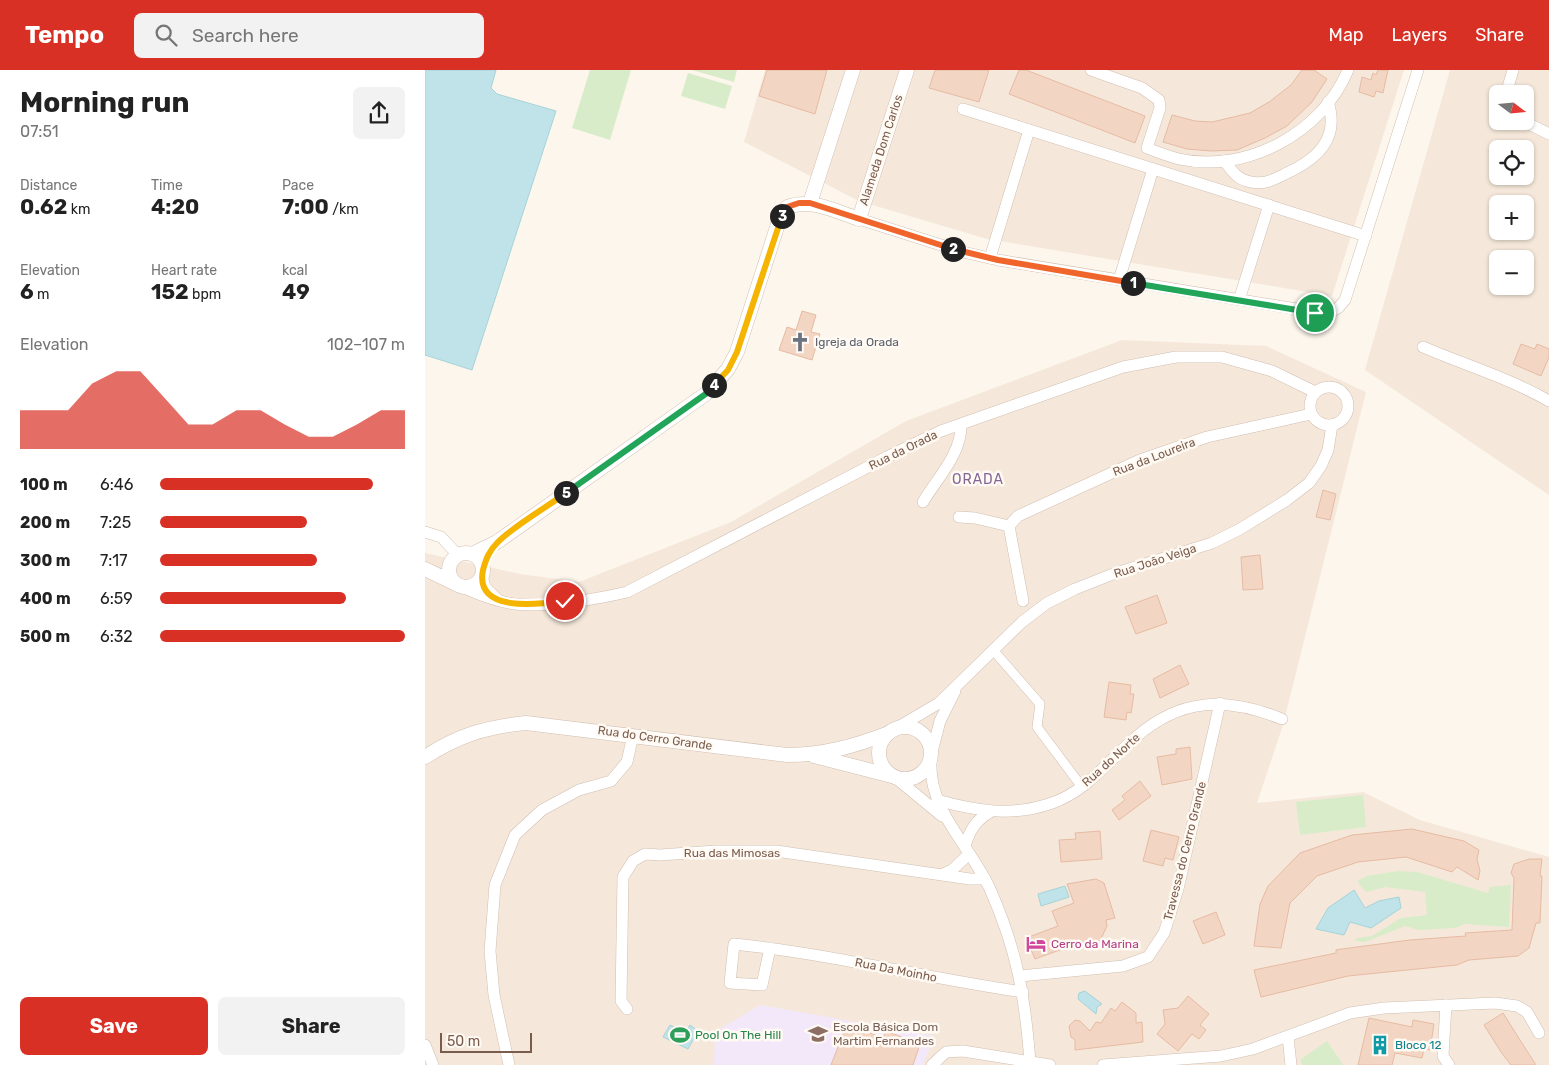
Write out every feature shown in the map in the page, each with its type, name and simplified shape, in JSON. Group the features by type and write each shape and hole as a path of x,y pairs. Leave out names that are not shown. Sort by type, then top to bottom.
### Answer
{"street":[{"path":"425,569 434,569 497,542 707,393 719,381 728,370 737,352 778,224 787,207 799,203 810,203 853,70"},
{"name":"Alameda Dom Carlos","path":"810,203 859,219 907,70"},
{"path":"1091,70 1142,88 1159,100 1160,108 1147,148 1180,159 1224,161 1261,152 1286,140 1302,129 1329,102 1348,70"},
{"path":"859,219 990,258 1327,314 1338,308 1345,300 1419,70"},
{"path":"1509,85 1513,70"},
{"path":"1224,161 1237,176 1246,181 1265,184 1308,163 1323,147 1331,128 1333,115 1329,102"},
{"path":"963,109 1365,236"},
{"path":"1534,126 1549,134"},
{"path":"990,258 1029,130"},
{"path":"1119,280 1153,169"},
{"path":"1239,300 1269,205"},
{"path":"1423,348 1473,369 1515,383 1549,401"},
{"name":"Rua da Orada","path":"461,587 489,598 526,605 604,598 627,592 887,457 961,424 1123,367 1176,357 1222,357 1247,363 1288,378 1315,392"},
{"path":"1325,387 1336,388 1347,400 1345,416 1332,425 1322,424 1311,414 1310,402 1315,392 1325,387"},
{"name":"Rua da Loureira","path":"1009,526 1018,516 1140,460 1207,437 1311,414"},
{"path":"923,502 957,449 961,435 961,424"},
{"name":"Rua João Veiga","path":"892,731 939,703 1022,622 1047,603 1075,589 1173,553 1212,543 1240,529 1287,500 1309,483 1321,466 1328,450 1332,425"},
{"path":"959,517 975,518 1009,526 1023,601"},
{"path":"425,532 441,537 460,557 480,561 485,587 492,596 502,601"},
{"path":"425,569 461,587 477,584 483,574 487,557 497,542"},
{"path":"460,557 450,576 461,587"},
{"path":"994,651 1040,704 1037,727 1082,787"},
{"path":"811,755 894,777 914,778 927,768 940,721 958,686"},
{"name":"Rua do Norte","path":"937,800 990,812 1021,810 1053,803 1082,787 1135,738 1158,720 1188,706 1220,703 1256,708 1282,718"},
{"name":"Travessa do Cerro Grande","path":"1021,976 1123,966 1148,957 1165,933 1178,889 1220,703"},
{"name":"Rua do Cerro Grande","path":"425,757 445,744 495,726 526,723 787,755 811,755 837,750 892,731"},
{"path":"949,824 885,771 879,755 883,739 892,731 903,727 917,729 927,738 931,756 932,786 937,800 949,824 985,879 1008,934 1021,976 1029,1062"},
{"path":"509,1065 494,994 490,950 495,885 515,835 542,810 579,790 611,780 627,762 633,735"},
{"path":"943,874 952,870 967,850 973,825 990,812"},
{"name":"Rua das Mimosas","path":"627,1009 621,1001 623,877 633,861 645,854 776,851 985,879"},
{"name":"Rua Da Moinho","path":"770,948 762,985 730,983 734,944 770,948 960,983 1023,992"},
{"path":"1103,1065 1217,1057 1253,1049 1288,1037 1327,1019 1350,1013 1384,1008 1495,1003 1517,1006 1527,1012 1539,1033"},
{"path":"1446,1005 1443,1056 1449,1065"},
{"path":"1288,1037 1291,1065"},
{"path":"425,1045 433,1065"},
{"path":"932,1065 946,1052 963,1051 1050,1065"}],"shaded area":[{"path":"765,70 1404,70 1332,296 987,239 859,201 744,142"},
{"path":"1450,70 1549,70 1549,495 1365,370"},
{"path":"1122,340 1266,346 1366,392 1283,725 1257,803 1363,792 1420,820 1549,857 1549,1065 425,1065 425,553 520,574 579,582 731,522 906,421"},
{"name":"Escola Básica Dom Martim Fernandes","path":"760,1005 934,1036 923,1065 714,1065 715,1032"}],"green space":[{"path":"590,70 631,70 610,140 572,128"},
{"path":"692,70 737,70 734,82"},
{"path":"688,73 732,86 725,109 681,96"},
{"path":"1363,795 1366,827 1300,835 1296,802"},
{"path":"1398,871 1417,872 1488,893 1490,887 1511,885 1509,927 1465,924 1455,928 1419,930 1405,926 1365,942 1355,941 1357,938 1372,936 1401,918 1427,915 1425,892 1385,887 1366,892 1357,881 1367,876"},
{"path":"1327,1041 1343,1065 1303,1065 1300,1060"}],"water":[{"path":"425,70 496,70 491,88 497,94 556,111 472,370 425,355"},
{"path":"1065,886 1069,897 1041,906 1038,894"},
{"path":"1354,890 1365,908 1379,901 1399,897 1401,908 1371,928 1350,922 1344,935 1316,929 1328,908"},
{"path":"1085,991 1102,1004 1097,1007 1096,1014 1078,999 1079,993"},
{"name":"Pool On The Hill","path":"670,1025 685,1033 690,1025 698,1031 688,1049 663,1037"}],"building":[{"path":"767,70 827,70 815,114 759,96"},
{"path":"935,70 989,70 979,102 929,88"},
{"path":"1019,70 1026,70 1145,116 1135,143 1009,94"},
{"path":"1302,70 1314,70 1327,79 1312,102 1287,126 1265,138 1237,150 1211,151 1187,149 1163,142 1172,115 1195,121 1212,122 1250,113 1269,102 1291,85"},
{"path":"1378,70 1388,70 1383,93 1376,91 1374,97 1359,92 1362,77 1371,80 1373,73 1376,75"},
{"name":"Igreja da Orada","path":"802,311 816,315 811,332 820,334 812,360 779,350 787,327 796,330"},
{"path":"1521,344 1535,349 1537,344 1549,349 1549,357 1541,376 1513,364"},
{"path":"1323,490 1336,494 1330,520 1316,517"},
{"path":"1260,555 1263,589 1243,590 1241,557"},
{"path":"1157,595 1167,623 1136,634 1125,607"},
{"path":"1180,665 1189,684 1160,698 1153,679"},
{"path":"1109,682 1131,685 1130,694 1134,694 1131,713 1127,712 1126,720 1104,717"},
{"path":"1190,747 1192,779 1162,785 1157,757 1176,754 1176,749"},
{"path":"1140,781 1151,796 1119,820 1112,810 1125,800 1122,796"},
{"path":"1412,829 1464,841 1479,850 1477,859 1480,871 1478,880 1457,867 1452,872 1406,857 1358,862 1317,876 1290,903 1281,948 1254,946 1260,904 1268,886 1300,853 1352,835"},
{"path":"1151,830 1179,837 1173,860 1165,858 1163,866 1143,861"},
{"path":"1100,831 1102,859 1061,862 1059,840 1076,839 1075,833"},
{"path":"1529,859 1542,859 1540,923 1536,923 1529,948 1518,956 1469,960 1457,965 1348,976 1261,997 1254,970 1336,953 1336,950 1342,949 1410,940 1466,936 1465,933 1512,930 1514,878 1511,873 1514,864"},
{"path":"1096,879 1104,883 1115,918 1106,920 1107,926 1100,941 1090,939 1035,959 1026,938 1058,926 1052,911 1074,903 1067,884"},
{"path":"1216,912 1225,935 1203,944 1193,921"},
{"path":"1188,996 1209,1014 1200,1025 1206,1030 1199,1039 1192,1034 1178,1051 1157,1034 1165,1024 1163,1010 1178,1008"},
{"path":"1122,1002 1136,1013 1136,1023 1142,1022 1143,1042 1075,1050 1075,1040 1071,1037 1069,1026 1075,1020 1080,1021 1090,1031 1096,1022 1101,1023 1111,1008 1115,1011"},
{"path":"1503,1013 1536,1065 1511,1065 1501,1052 1484,1025"},
{"path":"1369,1018 1412,1027 1413,1020 1434,1024 1430,1050 1424,1049 1422,1058 1395,1053 1392,1065 1358,1065"},
{"path":"847,1024 883,1038 886,1031 920,1044 913,1065 831,1065"}],"place":[{"name":"Igreja da Orada","path":"800,342"},
{"name":"Cerro da Marina","path":"1036,944"},
{"name":"Escola Básica Dom Martim Fernandes","path":"818,1034"},
{"name":"Pool On The Hill","path":"680,1035"},
{"name":"Bloco 12","path":"1380,1045"}],"district":[{"name":"ORADA","path":"978,479"}],"route":[{"path":"565,601 526,605 513,604 492,596 485,587 482,576 487,557 497,542 707,393 719,381 728,370 737,352 778,224 787,207 799,203 810,203 963,252 998,260 1315,313"}]}
